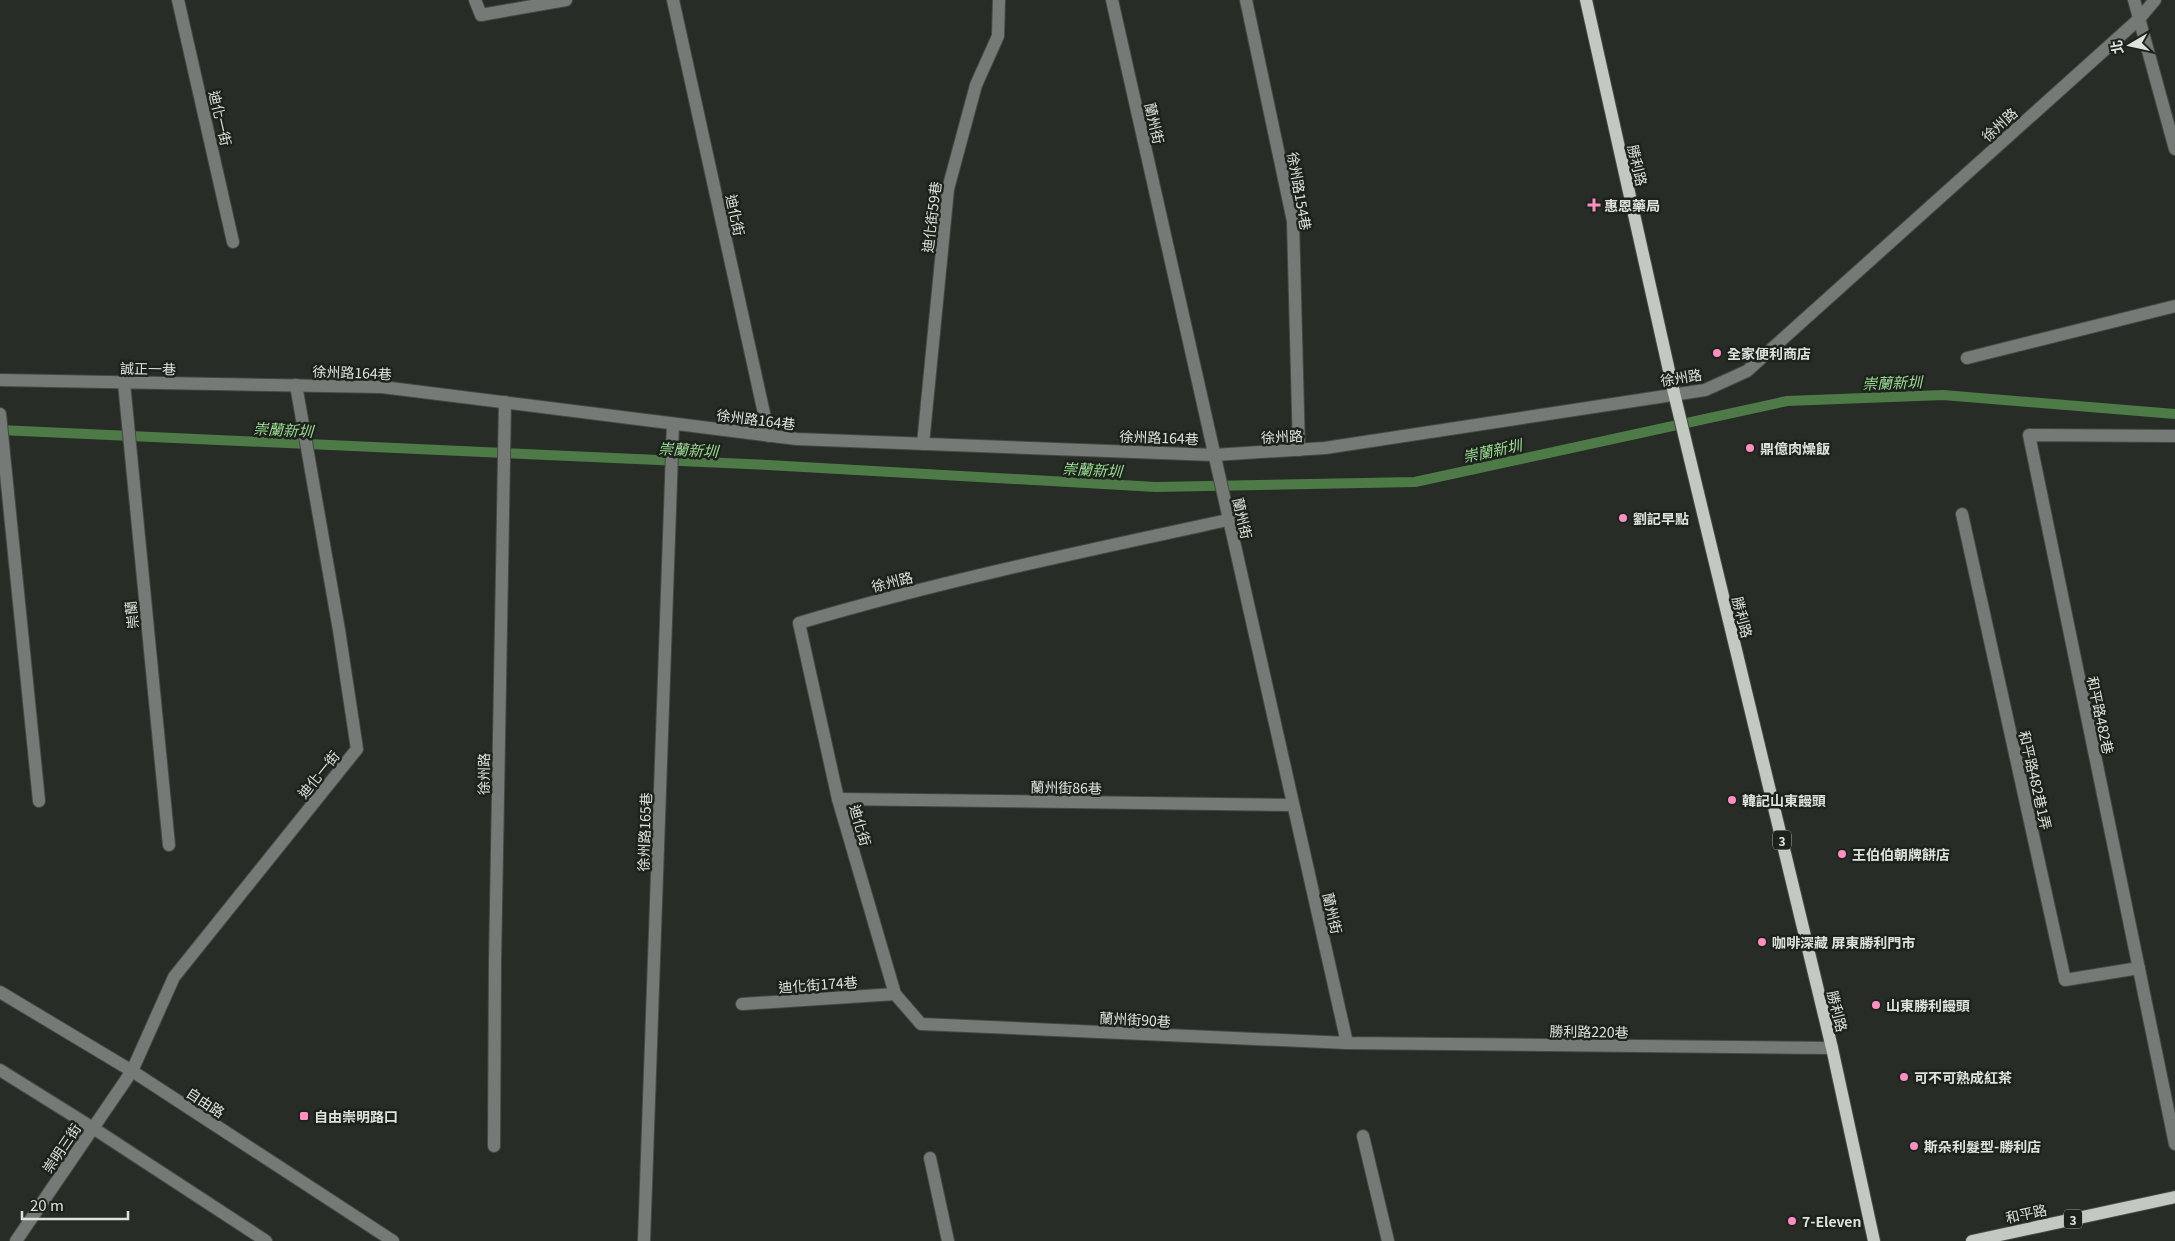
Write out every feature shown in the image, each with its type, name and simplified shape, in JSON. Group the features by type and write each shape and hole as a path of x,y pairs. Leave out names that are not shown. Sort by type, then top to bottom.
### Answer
{"main road":[{"name":"勝利路","path":"1586,0 1677,406 1832,1048 1874,1241"},
{"name":"和平路","path":"1972,1241 2175,1197"}],"street":[{"name":"迪化一街","path":"178,0 233,242"},
{"path":"475,0 481,15 566,0"},
{"name":"迪化街","path":"673,0 769,436"},
{"name":"迪化街59巷","path":"923,444 948,189 976,85 998,36 1000,0"},
{"name":"蘭州街","path":"1112,0 1216,469 1347,1043"},
{"name":"徐州路154巷","path":"1246,0 1293,221 1298,450"},
{"path":"2134,0 2175,149"},
{"name":"徐州路","path":"1214,454 1325,448 1674,393 1705,390 1747,371 2139,19 2155,0"},
{"path":"1967,358 2175,306"},
{"name":"誠正一巷","path":"0,380 296,385"},
{"name":"崇蘭","path":"124,383 169,845"},
{"name":"迪化一街","path":"132,1071 174,977 357,749 296,385"},
{"name":"徐州路164巷","path":"296,385 382,386 797,439 1214,454"},
{"name":"徐州路","path":"494,1146 495,943 505,402"},
{"path":"0,414 39,801"},
{"name":"徐州路165巷","path":"644,1241 673,424"},
{"name":"和平路482巷","path":"2175,436 2029,435 2175,1144"},
{"name":"和平路482巷1弄","path":"1962,514 2065,980 2139,968"},
{"name":"徐州路","path":"799,623 875,601 1014,566 1228,520"},
{"name":"迪化街","path":"799,623 838,799 895,994 922,1024"},
{"name":"蘭州街86巷","path":"838,799 1293,804"},
{"name":"自由路","path":"0,992 132,1071 393,1241"},
{"name":"迪化街174巷","path":"742,1004 895,994"},
{"name":"蘭州街90巷","path":"922,1024 1347,1043"},
{"name":"勝利路220巷","path":"1347,1043 1832,1048"},
{"path":"0,1070 93,1128 266,1241"},
{"name":"崇明三街","path":"16,1241 132,1071"},
{"path":"1363,1136 1388,1241"},
{"path":"930,1158 948,1241"}],"waterway":[{"name":"崇蘭新圳","path":"0,430 768,465 1156,487 1415,482 1787,401 1943,395 2175,414"}],"place":[{"name":"惠恩藥局","path":"1594,205"},
{"name":"全家便利商店","path":"1717,353"},
{"name":"鼎億肉燥飯","path":"1750,448"},
{"name":"劉記早點","path":"1623,518"},
{"name":"韓記山東饅頭","path":"1732,800"},
{"name":"王伯伯朝牌餅店","path":"1842,854"},
{"name":"咖啡深藏 屏東勝利門市","path":"1762,942"},
{"name":"山東勝利饅頭","path":"1876,1005"},
{"name":"可不可熟成紅茶","path":"1904,1077"},
{"name":"自由崇明路口","path":"304,1116"},
{"name":"斯朵利髮型-勝利店","path":"1914,1146"},
{"name":"7-Eleven","path":"1792,1221"}]}
